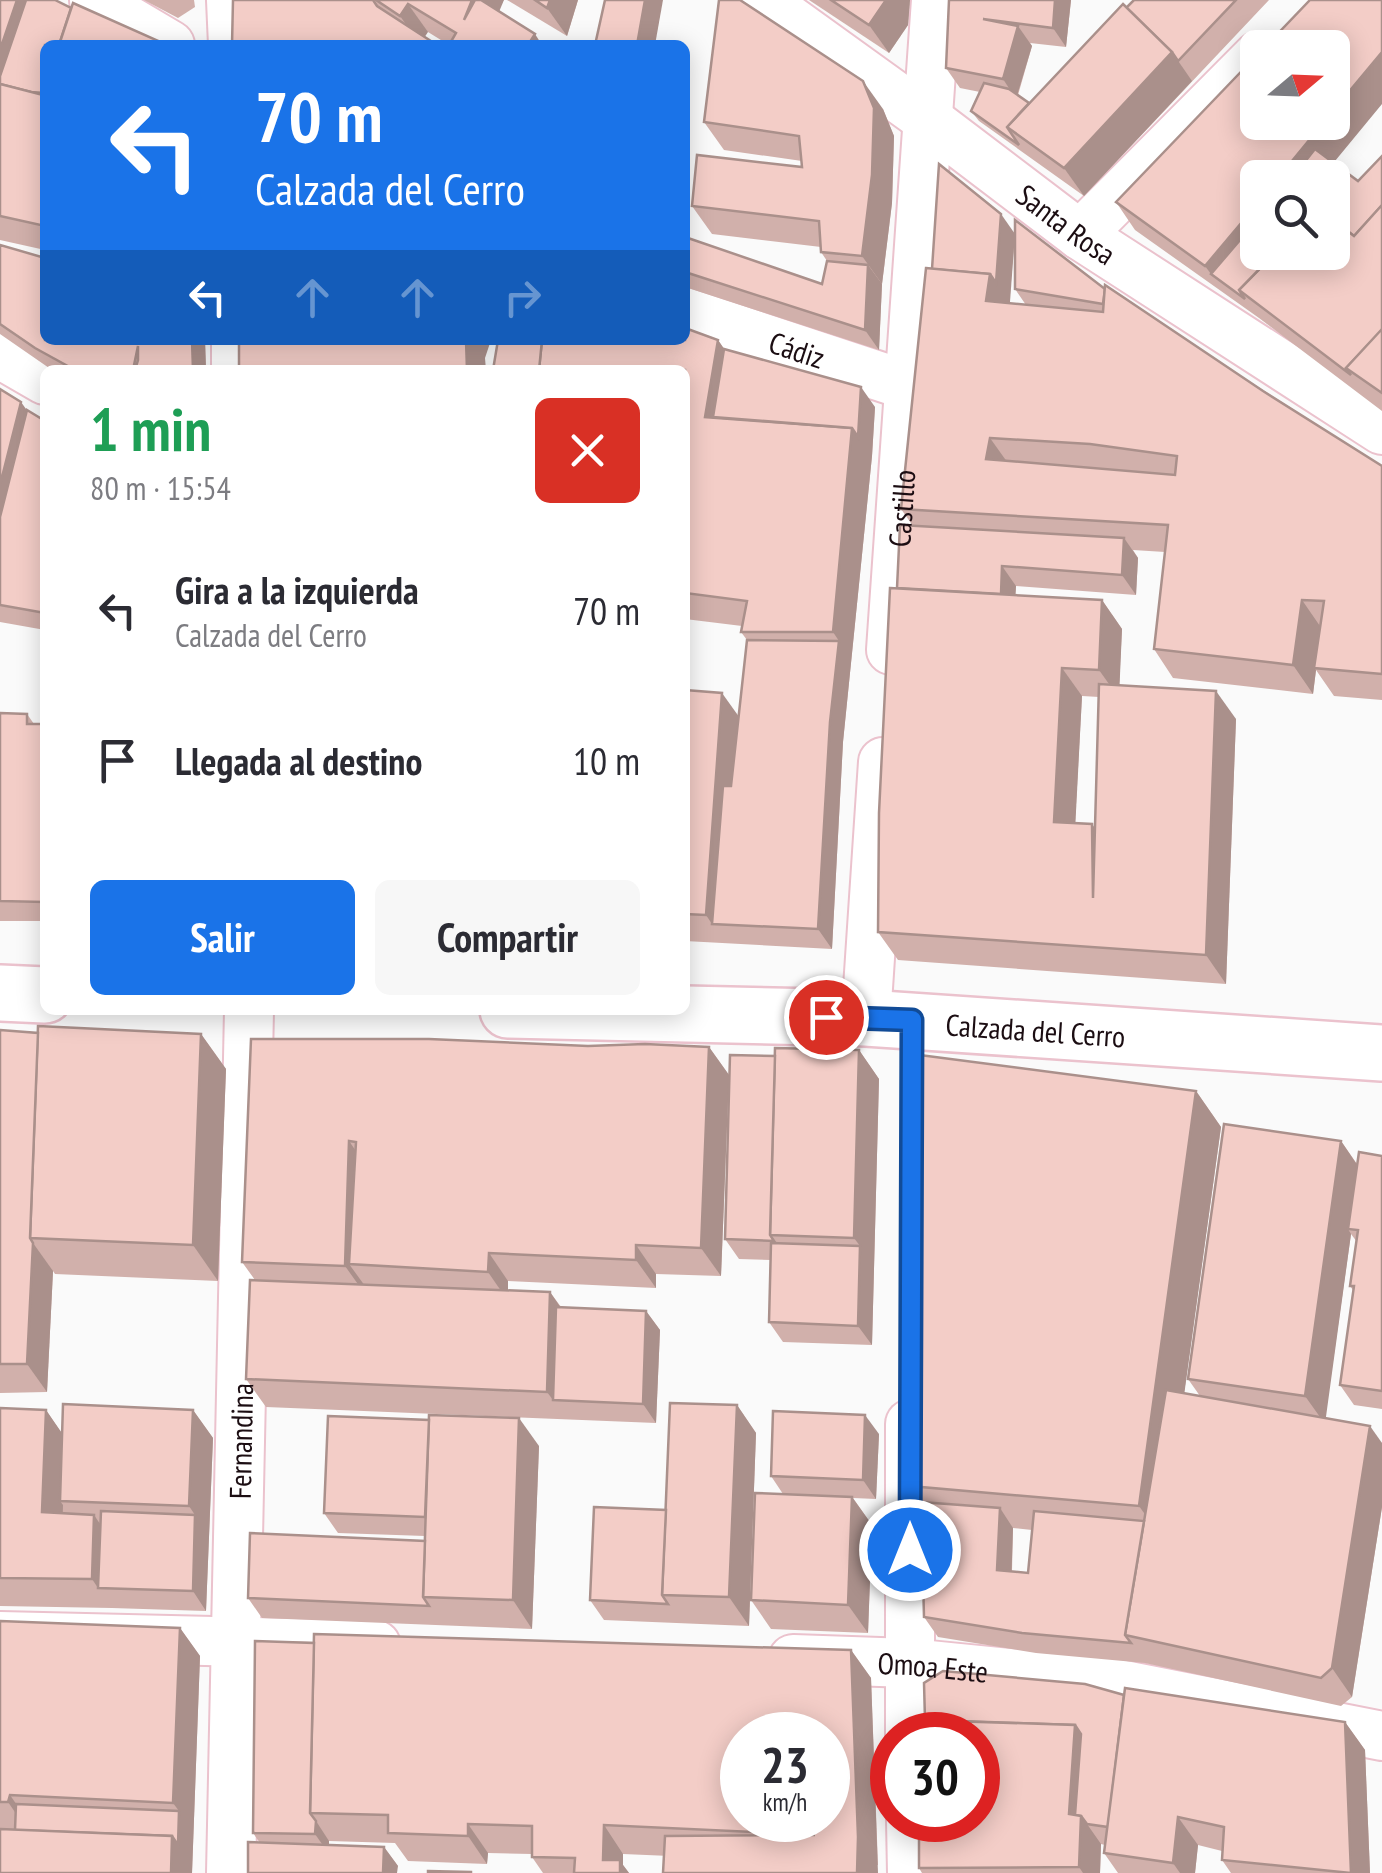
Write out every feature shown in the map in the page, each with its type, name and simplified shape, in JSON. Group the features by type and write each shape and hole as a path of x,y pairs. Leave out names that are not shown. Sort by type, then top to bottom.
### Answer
{"main road":[{"path":"0,993 40,995"},
{"name":"Calzada del Cerro","path":"596,1015 1382,1053"}],"street":[{"path":"94,0 162,40"},
{"path":"231,0 233,40"},
{"name":"Santa Rosa","path":"762,0 1080,235 1382,430"},
{"name":"Castillo","path":"897,1032 887,712 936,0"},
{"path":"1080,235 1240,73"},
{"name":"Cádiz","path":"690,314 909,386"},
{"path":"0,354 40,377"},
{"name":"Fernandina","path":"231,1873 249,1015"},
{"path":"910,1390 910,1712"},
{"path":"0,1636 414,1646"},
{"name":"Omoa Este","path":"751,1658 909,1663 1120,1684 1382,1736"},
{"path":"912,1842 912,1873"}],"building":[{"path":"0,0 17,0 0,50"},
{"path":"26,0 55,0 71,8 61,40 40,40 40,93 0,84"},
{"path":"233,0 373,0 429,40 232,40"},
{"path":"376,0 472,0 464,20 475,0 481,0 535,34 531,40 452,40 456,33 408,4 400,16"},
{"path":"605,0 645,0 638,40 596,40"},
{"path":"719,0 740,0 863,81 874,108 872,175 862,256 821,252 819,221 692,206 697,155 802,167 799,136 704,122"},
{"path":"831,0 886,0 869,25"},
{"path":"949,0 1055,0 1053,28 983,19 1018,26 1003,79 946,68"},
{"path":"1134,0 1236,0 1178,61 1126,8"},
{"path":"1310,0 1382,0 1382,52 1350,90 1350,30 1281,30"},
{"path":"73,3 156,40 61,40"},
{"path":"1123,4 1172,52 1064,168 1007,127"},
{"path":"1240,73 1240,140 1309,140 1293,160 1240,160 1240,224 1205,266 1116,202"},
{"path":"984,83 1009,89 1029,103 1007,127 1019,145 971,111"},
{"path":"0,84 40,94 40,225 0,216"},
{"path":"1315,149 1330,160 1306,160"},
{"path":"1382,156 1382,205 1354,236 1350,233 1350,175 1358,181"},
{"path":"939,164 1001,214 996,283 990,274 932,269"},
{"path":"1382,205 1382,330 1346,368 1351,375 1239,290 1258,270 1350,270 1350,233 1354,236"},
{"path":"1015,220 1105,289 1103,304 1015,289"},
{"path":"690,239 822,284 827,261 868,265 865,330 690,274"},
{"path":"1240,240 1240,270 1258,270 1239,290 1245,299 1211,274"},
{"path":"0,245 40,257 40,345 192,345 193,365 136,365 138,346 134,365 66,365 0,324"},
{"path":"926,268 990,274 986,301 1103,312 1105,285 1382,466 1382,674 1314,668 1324,601 1302,600 1293,665 1154,649 1168,525 901,509","holes":["990,438 1090,444 1177,456 1175,475 986,459"]},
{"path":"1382,329 1382,393 1346,368"},
{"path":"690,330 718,340 705,417 852,428 833,632 741,632 747,601 690,594 690,365 540,365 542,345 690,345"},
{"path":"239,345 466,345 467,365 239,365"},
{"path":"497,345 542,345 540,365 494,365"},
{"path":"724,349 861,387 858,437 852,428 713,417"},
{"path":"0,389 21,402 0,485"},
{"path":"27,410 40,418 40,612 0,605 0,517"},
{"path":"900,525 1124,538 1122,575 1002,566 1001,594 897,588"},
{"path":"890,588 1102,600 1099,670 1062,668 1054,822 1092,824 1093,898 1099,684 1216,691 1206,955 878,932 879,813"},
{"path":"747,640 839,641 830,722 818,929 712,924 723,786 731,786"},
{"path":"690,690 722,693 706,915 690,914"},
{"path":"0,713 27,714 27,724 40,724 40,902 0,901"},
{"path":"38,1026 201,1034 193,1245 30,1238"},
{"path":"0,1030 38,1033 27,1364 0,1364"},
{"path":"251,1039 429,1039 709,1047 701,1248 636,1245 636,1260 489,1253 488,1272 349,1264 356,1142 349,1141 345,1266 242,1262"},
{"path":"775,1048 859,1050 854,1238 770,1235"},
{"path":"912,1054 1196,1091 1139,1506 910,1486 904,1349"},
{"path":"730,1055 775,1056 770,1235 774,1241 725,1239"},
{"path":"1224,1124 1341,1141 1305,1396 1188,1379"},
{"path":"1359,1152 1382,1156 1382,1391 1340,1385 1354,1286 1350,1286 1358,1230 1348,1229"},
{"path":"771,1243 860,1246 858,1326 769,1322"},
{"path":"250,1280 550,1292 547,1392 246,1379"},
{"path":"556,1307 646,1311 643,1404 553,1400"},
{"path":"1166,1390 1370,1426 1332,1668 1321,1678 1125,1635"},
{"path":"670,1403 737,1405 729,1597 662,1595"},
{"path":"63,1404 193,1410 189,1506 60,1501"},
{"path":"0,1408 46,1410 42,1512 94,1515 92,1579 0,1578"},
{"path":"773,1411 865,1415 863,1480 771,1476"},
{"path":"429,1415 519,1418 513,1600 423,1597"},
{"path":"328,1416 429,1420 425,1517 324,1513"},
{"path":"755,1493 852,1497 848,1605 751,1600"},
{"path":"921,1502 1000,1508 997,1570 1028,1573 1034,1511 1144,1521 1125,1635 1131,1643 1022,1633 924,1617"},
{"path":"594,1507 666,1510 662,1595 668,1604 590,1600"},
{"path":"101,1511 195,1515 193,1591 98,1588"},
{"path":"250,1533 425,1541 423,1597 429,1606 248,1598"},
{"path":"0,1621 180,1628 173,1803 10,1795 8,1802 0,1802"},
{"path":"314,1634 851,1650 857,1873 663,1873 665,1836 720,1836 720,1842 850,1842 850,1712 720,1712 720,1830 604,1825 603,1860 620,1860 620,1873 574,1873 575,1858 532,1857 532,1826 468,1824 468,1836 388,1833 388,1815 310,1813"},
{"path":"255,1641 314,1643 310,1813 316,1821 315,1834 253,1833"},
{"path":"943,1671 1085,1684 1124,1695 1108,1827 1087,1824 1075,1815 1081,1734 1075,1725 1000,1722 1000,1712 925,1712 924,1683"},
{"path":"1125,1688 1345,1722 1351,1873 1222,1860 1224,1827 1178,1817 1173,1863 1104,1853"},
{"path":"1000,1723 1075,1725 1069,1814 1081,1816 1079,1867 919,1868 919,1842 1000,1842"},
{"path":"16,1804 179,1811 178,1845 172,1836 15,1830"},
{"path":"0,1829 172,1836 171,1873 0,1873"},
{"path":"248,1842 384,1847 383,1873 248,1873"},
{"path":"471,1872 471,1873 428,1873"}],"route":[{"path":"826,1017 912,1020 910,1550"}]}
